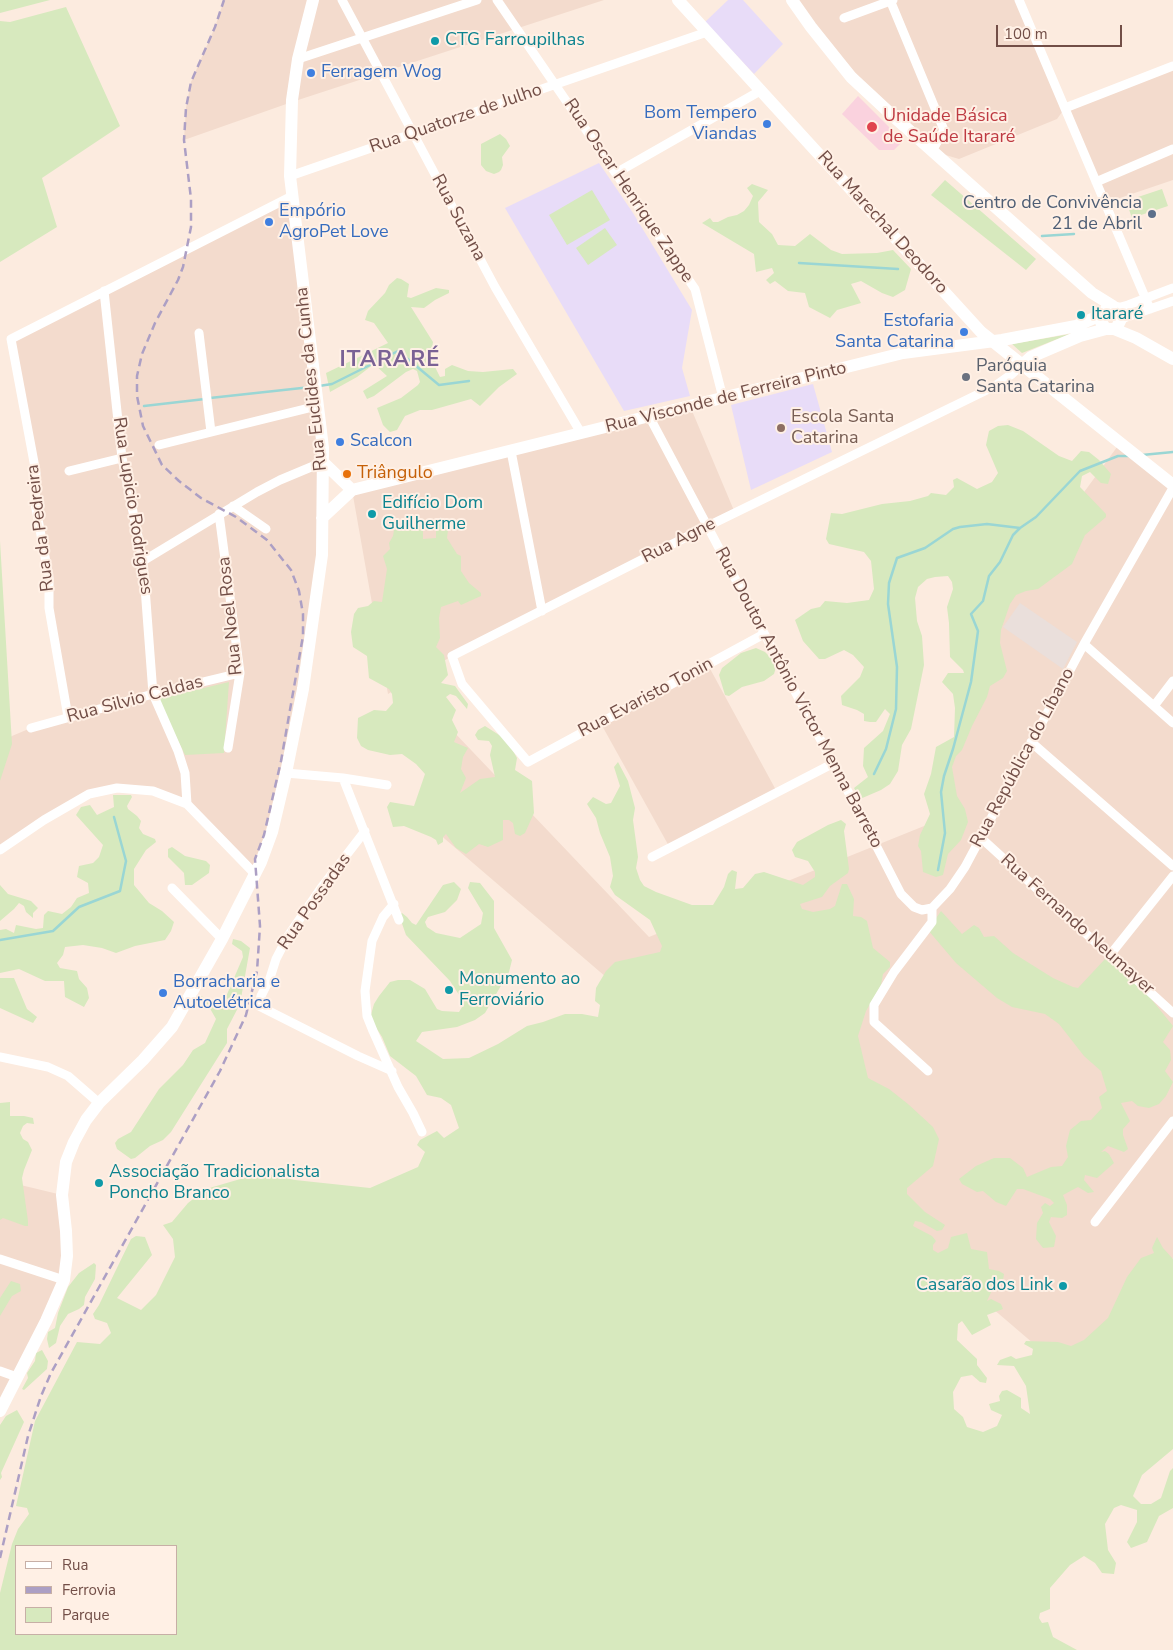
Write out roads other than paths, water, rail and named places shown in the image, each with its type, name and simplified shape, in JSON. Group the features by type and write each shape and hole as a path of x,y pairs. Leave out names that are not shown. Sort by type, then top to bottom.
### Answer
{"street":[{"name":"Rua Euclides da Cunha","path":"0,1411 64,1280 67,1256 62,1195 66,1162 86,1120 99,1103 143,1060 172,1027 222,939 255,874 272,832 286,773 306,670 322,555 323,448 290,176 292,100 298,59 313,0"},
{"name":"Rua Suzana","path":"342,0 495,287 580,433"},
{"path":"298,59 477,0"},
{"name":"Rua Oscar Henrique Zappe","path":"497,0 695,290 723,398"},
{"name":"Rua Marechal Deodoro","path":"678,0 991,341 1173,486"},
{"path":"792,0 810,27 851,77 1092,293 1112,318 1136,338 1173,358"},
{"path":"844,18 891,0 944,130 932,151"},
{"path":"1019,0 1150,309"},
{"name":"Rua Quatorze de Julho","path":"290,176 707,32"},
{"path":"1065,108 1173,66"},
{"path":"616,173 760,91"},
{"path":"1096,182 1173,149"},
{"path":"104,291 292,196"},
{"name":"Rua Visconde de Ferreira Pinto","path":"1022,365 1032,356 1080,336 1146,298 1173,288"},
{"name":"Rua da Pedreira","path":"68,717 49,608 49,578 35,503 36,473 11,339 104,291"},
{"name":"Rua Lupicio Rodrigues","path":"104,291 122,458 143,561 153,694 178,751 185,773 187,804"},
{"name":"Rua Visconde de Ferreira Pinto","path":"322,518 352,490 903,353 991,341 1076,326 1150,309 1173,301"},
{"path":"198,333 211,432"},
{"name":"Rua Agne","path":"528,762 462,684 452,656 708,526 995,386 1022,365"},
{"path":"159,445 317,406"},
{"name":"Rua Doutor Antônio Victor Menna Barreto","path":"649,416 900,894 914,907 922,910 932,908"},
{"path":"511,451 542,611"},
{"path":"69,471 122,458"},
{"path":"143,561 219,514 280,480 323,462 352,490"},
{"name":"Rua República do Líbano","path":"928,1071 874,1022 874,1005 894,972 932,922 932,908 950,889 958,877 1084,644 1173,486"},
{"path":"233,506 266,529"},
{"name":"Rua Noel Rosa","path":"219,514 240,673 228,748"},
{"name":"Rua Evaristo Tonin","path":"528,762 764,634"},
{"path":"1084,644 1173,723"},
{"name":"Rua Silvio Caldas","path":"31,728 153,694 240,673"},
{"path":"1154,706 1173,681"},
{"path":"1031,742 1173,866"},
{"path":"652,858 832,764"},
{"path":"286,773 343,778 387,785"},
{"path":"343,778 399,920"},
{"path":"0,850 44,820 89,794 117,788 153,791 187,804 255,874"},
{"name":"Rua Possadas","path":"365,831 321,888 288,936 276,959 270,978 261,996 259,1006 392,1071"},
{"name":"Rua Fernando Neumayer","path":"980,837 1173,1013"},
{"path":"1110,955 1173,876"},
{"path":"172,888 222,939"},
{"path":"394,904 383,917 372,941 365,991 367,1016 398,1088 422,1132"},
{"path":"0,1057 48,1067 68,1076 99,1103"},
{"path":"1095,1222 1173,1121"},
{"path":"0,1259 64,1280"},
{"path":"0,1371 17,1377"}],"waterway":[{"path":"1042,236 1074,234"},
{"path":"799,263 898,269"},
{"path":"319,386 332,384 398,351 439,385 469,381"},
{"path":"210,398 311,387"},
{"path":"144,406 205,399"},
{"path":"1142,455 1173,452"},
{"path":"938,870 945,833 941,792 971,682 978,631 971,614 983,601 989,576 1000,562 1013,535 1036,517 1080,471 1118,456 1129,456"},
{"path":"874,774 886,749 896,709 897,667 888,604 889,583 897,558 925,548 953,529 960,527 987,524 1020,528"},
{"path":"0,940 53,931 79,907 120,891 126,861 114,817"}],"railway":[{"path":"0,1558 28,1436 41,1396 51,1373 220,1071 246,1015 257,971 260,926 255,859 264,835 281,761 303,636 303,614 299,591 291,570 267,540 236,517 201,498 162,465 143,426 137,396 137,376 142,354 183,267 191,227 191,199 184,140 186,108 191,82 215,27 224,0"}],"place":[{"name":"CTG Farroupilhas","path":"435,41"},
{"name":"Ferragem Wog","path":"311,73"},
{"name":"Bom Tempero Viandas","path":"767,124"},
{"name":"Unidade Básica de Saúde Itararé","path":"872,127"},
{"name":"Centro de Convivência 21 de Abril","path":"1152,214"},
{"name":"Empório AgroPet Love","path":"269,222"},
{"name":"Itararé","path":"1081,315"},
{"name":"Estofaria Santa Catarina","path":"964,332"},
{"name":"Paróquia Santa Catarina","path":"966,377"},
{"name":"Escola Santa Catarina","path":"781,428"},
{"name":"Scalcon","path":"340,442"},
{"name":"Triângulo","path":"347,474"},
{"name":"Edifício Dom Guilherme","path":"372,514"},
{"name":"Monumento ao Ferroviário","path":"449,990"},
{"name":"Borracharia e Autoelétrica","path":"163,993"},
{"name":"Associação Tradicionalista Poncho Branco","path":"99,1183"},
{"name":"Casarão dos Link","path":"1063,1286"}],"district":[{"name":"ITARARÉ","path":"390,361"}]}
